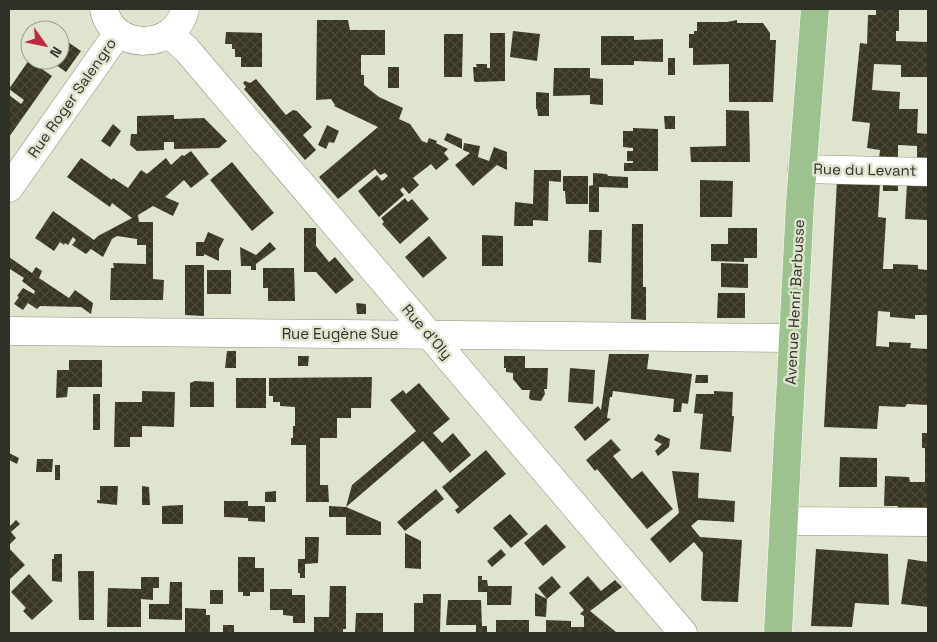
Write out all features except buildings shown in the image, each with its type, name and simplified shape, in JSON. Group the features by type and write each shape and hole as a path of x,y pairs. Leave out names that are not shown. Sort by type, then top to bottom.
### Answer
{"main road":[{"name":"Avenue Henri Barbusse","path":"778,633 802,169 815,9"}],"street":[{"path":"104,9 110,24 118,32 130,39 143,42 157,40 169,34 178,25 185,9"},
{"name":"Rue Roger Salengro","path":"9,188 118,32"},
{"name":"Rue d'Oly","path":"169,34 187,50 429,335 470,380 683,633"},
{"name":"Rue du Levant","path":"802,169 928,172"},
{"name":"Rue Eugène Sue","path":"9,332 792,338"},
{"path":"784,521 928,522"}]}
